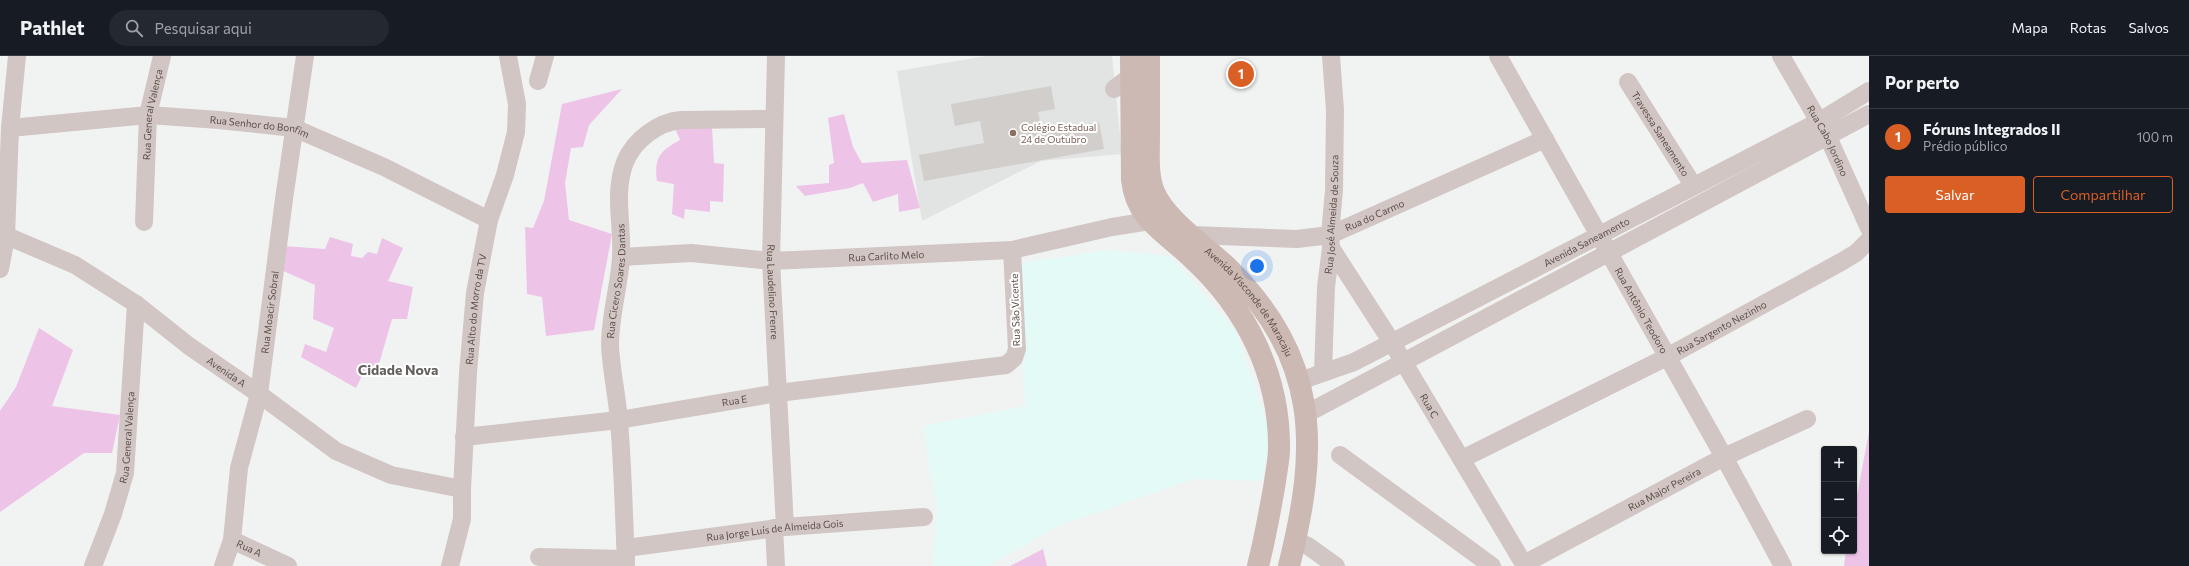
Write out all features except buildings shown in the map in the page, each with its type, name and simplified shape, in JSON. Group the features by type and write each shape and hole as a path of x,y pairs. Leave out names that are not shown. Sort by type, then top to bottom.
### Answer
{"main road":[{"name":"Avenida Visconde de Maracaju","path":"1149,56 1149,151 1152,185 1167,212 1244,284 1265,310 1280,332 1300,381 1306,414 1306,476 1295,541 1289,566"},
{"name":"Avenida Visconde de Maracaju","path":"1125,74 1133,194 1140,208 1150,222 1191,257 1207,273 1241,317 1263,359 1274,388 1280,451 1268,524 1258,566"}],"street":[{"path":"0,269 10,128 17,56"},
{"name":"Rua General Valença","path":"144,222 148,115 162,56"},
{"name":"Rua Moacir Sobral","path":"223,566 232,540 239,468 259,394 305,56"},
{"name":"Rua Alto do Morro da TV","path":"450,566 462,518 464,438 475,293 489,220 505,175 516,132 517,104 508,56"},
{"path":"538,81 545,56"},
{"name":"Rua Laudelino Frenre","path":"776,56 773,119 771,261 778,393 780,527 776,566"},
{"name":"Rua José Almeida de Souza","path":"1324,372 1327,281 1331,242 1335,146 1331,56"},
{"name":"Rua Antônio Teodoro","path":"1498,56 1724,457 1775,563"},
{"name":"Rua Cabo Jordino","path":"1781,56 1820,121 1869,228"},
{"name":"Travessa Saneamento","path":"1628,82 1693,185"},
{"name":"Avenida Saneamento","path":"1300,381 1354,362 1391,341 1820,121 1869,91"},
{"name":"Avenida Saneamento","path":"1306,414 1869,114"},
{"name":"Rua Senhor do Bonfim","path":"10,128 148,115 219,120 294,128 384,167 489,220"},
{"name":"Rua Cicero Soares Dantas","path":"626,558 619,420 610,345 621,257 618,193 621,174 626,160 637,143 645,135 674,120 773,119"},
{"name":"Rua do Carmo","path":"1193,235 1297,239 1331,242 1545,139"},
{"name":"Rua Carlito Melo","path":"621,257 691,253 771,261 1012,250 1112,227 1150,222"},
{"name":"Avenida A","path":"2,236 75,265 136,304 190,346 259,394 336,451 391,474 462,489"},
{"name":"Rua Sargento Nezinho","path":"1462,458 1667,357 1841,262 1856,253 1869,240"},
{"name":"Rua C","path":"1331,242 1462,458 1524,565"},
{"name":"Rua São Vicente","path":"1006,365 1014,358 1016,349 1012,250"},
{"path":"1487,293 1497,311"},
{"name":"Rua General Valença","path":"93,566 113,514 125,473 136,304"},
{"name":"Rua E","path":"464,438 619,420 778,393 1006,365"},
{"name":"Rua Major Pereira","path":"1524,565 1724,457 1807,419"},
{"path":"1340,455 1492,566"},
{"name":"Rua Jorge Luís de Almeida Gois","path":"540,557 626,558 780,527 924,517"},
{"name":"Rua A","path":"232,540 288,566"},
{"path":"1295,541 1308,546 1336,566"}],"shaded area":[{"name":"Colégio Estadual 24 de Outubro","path":"986,56 1112,56 1122,154 1041,161 922,221 897,71"},
{"path":"622,89 589,125 583,147 571,148 565,183 569,220 612,234 594,330 546,336 542,297 527,294 525,227 533,228 544,201 562,104"},
{"path":"844,114 853,147 862,163 907,160 920,208 899,212 898,194 873,202 863,183 850,188 805,196 796,186 829,183 829,165 834,163 828,118"},
{"path":"674,126 712,126 714,163 724,164 723,202 710,201 710,212 685,209 684,219 672,214 674,184 657,181 656,173 658,160 663,151 680,140"},
{"path":"330,237 353,244 351,256 362,258 368,252 377,254 382,238 403,248 388,281 413,287 407,319 392,319 376,374 365,370 356,388 301,357 305,344 326,352 334,328 313,319 315,285 281,270 284,246 325,249"},
{"path":"1106,250 1170,256 1236,331 1271,435 1261,481 1194,479 1058,526 989,566 932,566 937,511 923,426 1026,406 1023,378 1021,263"},
{"path":"39,328 73,350 52,406 120,415 112,453 84,453 0,512 0,411 16,387"},
{"path":"1869,432 1869,566 1844,566 1846,554 1857,554 1857,495"},
{"path":"1043,549 1047,566 1010,566"}],"place":[{"name":"Fóruns Integrados II","path":"1241,74"},
{"name":"Colégio Estadual 24 de Outubro","path":"1013,133"}],"district":[{"name":"Cidade Nova","path":"398,369"}]}
